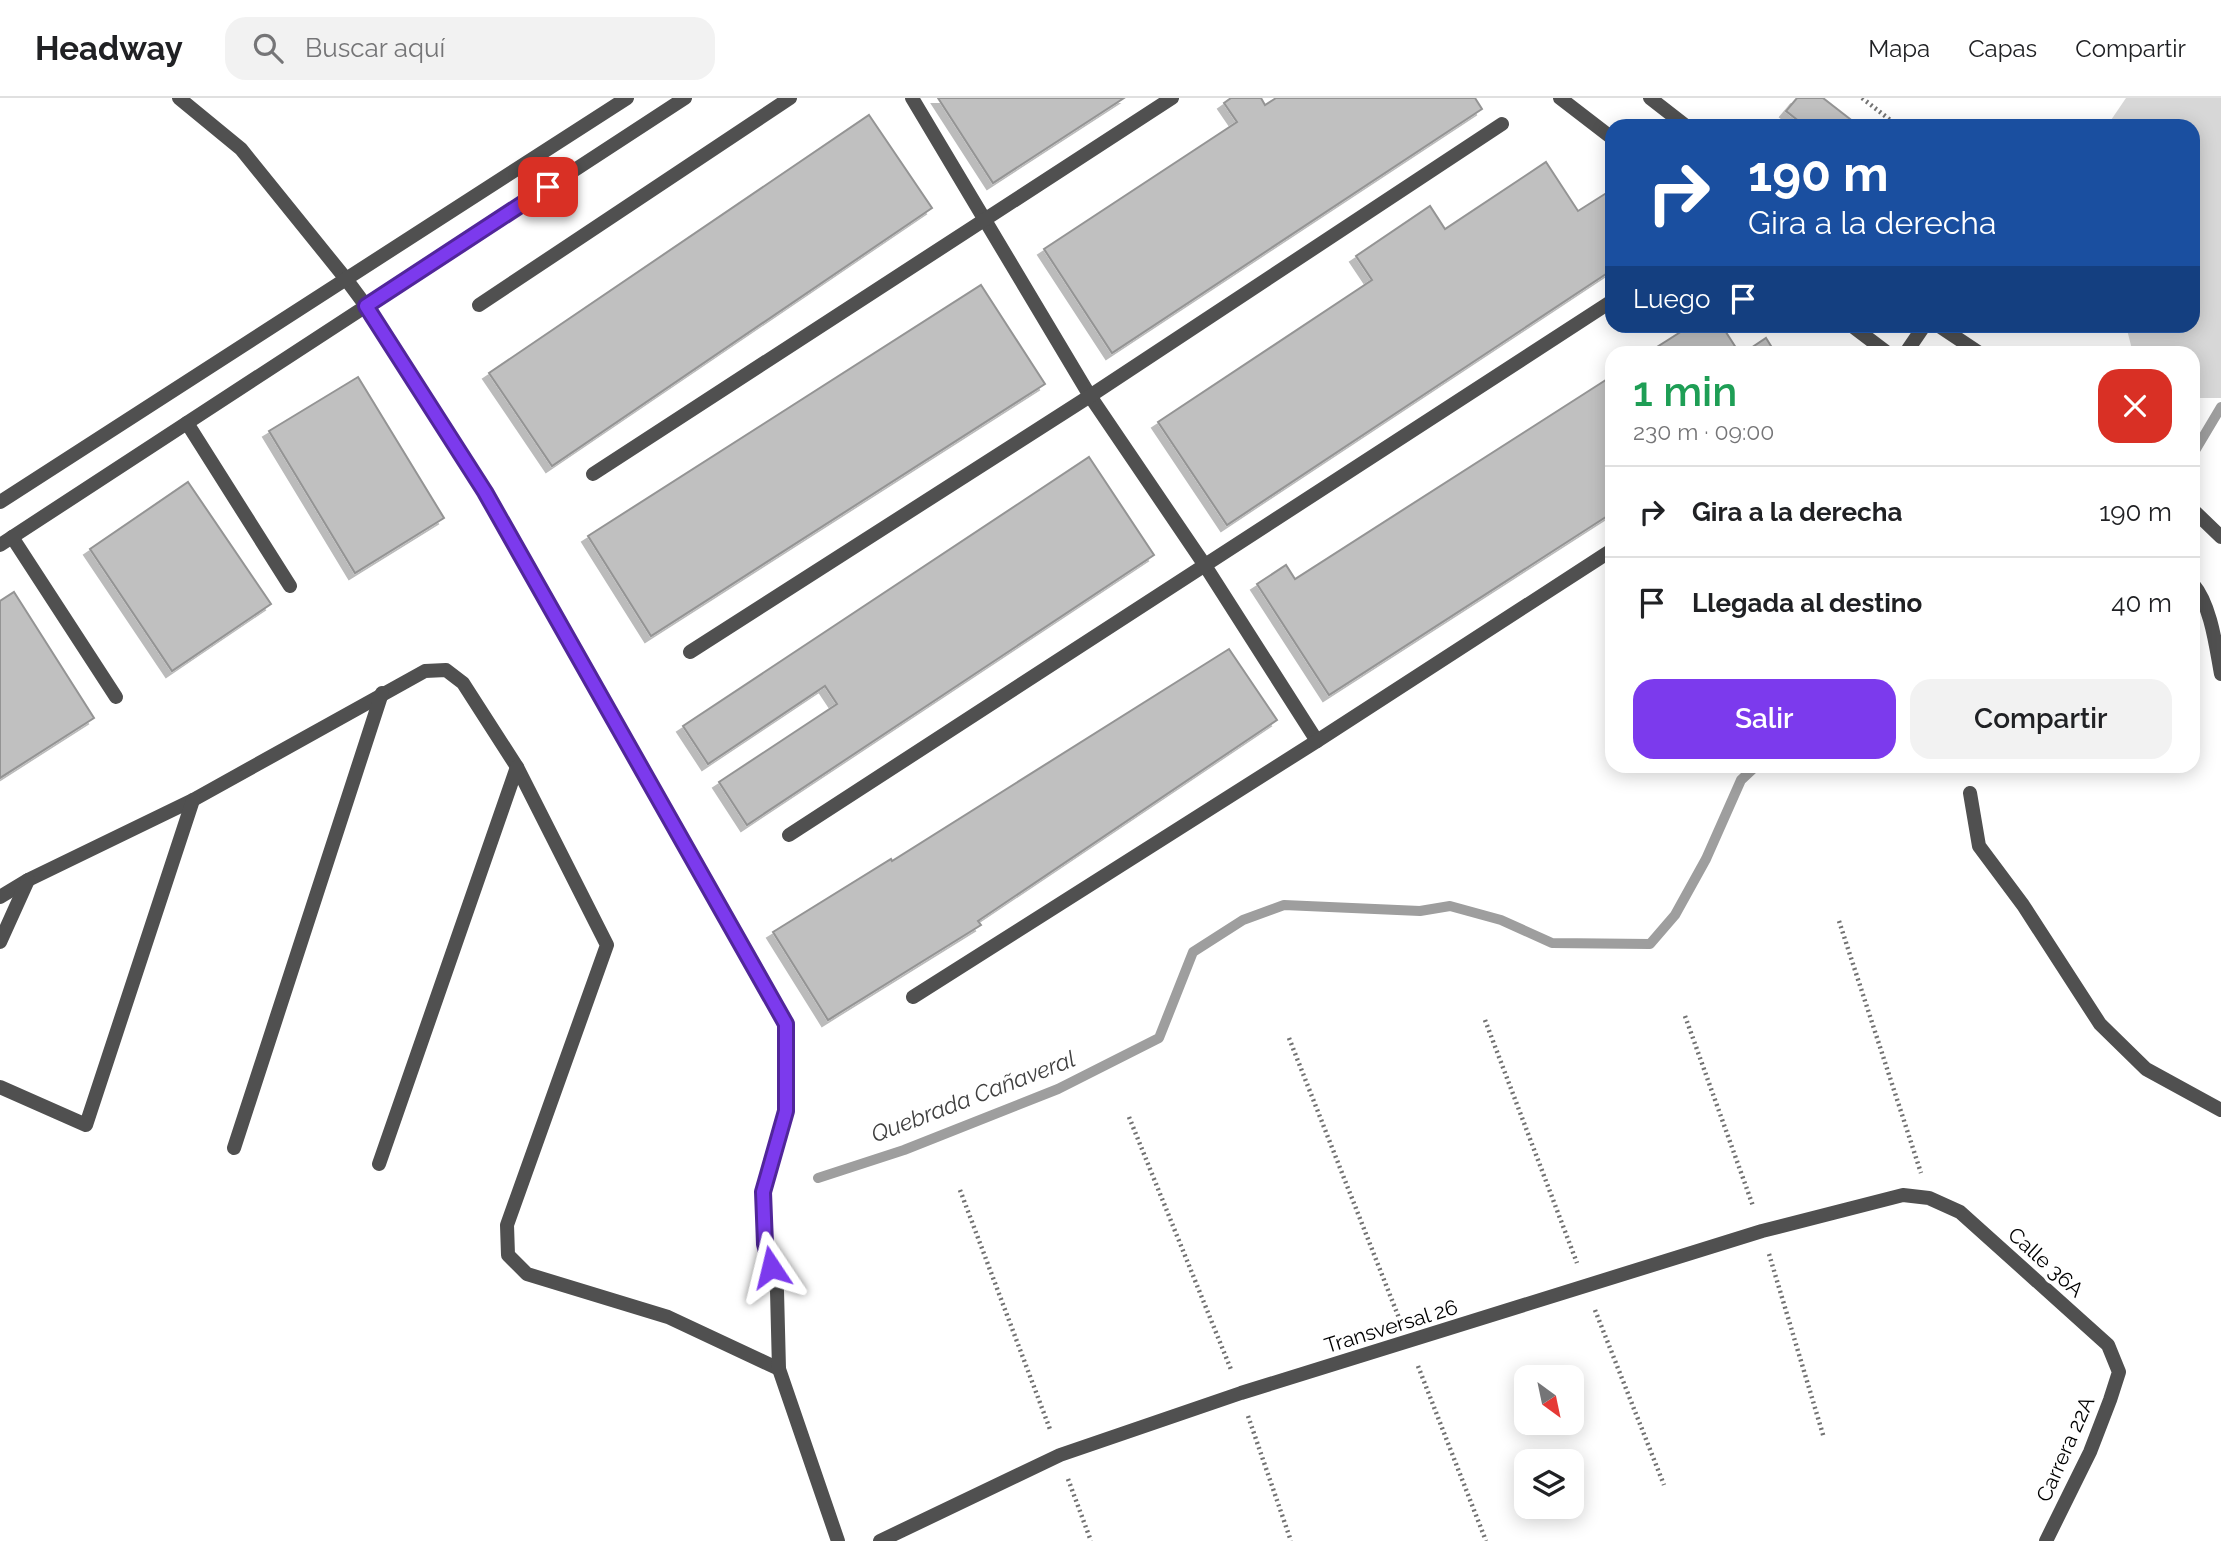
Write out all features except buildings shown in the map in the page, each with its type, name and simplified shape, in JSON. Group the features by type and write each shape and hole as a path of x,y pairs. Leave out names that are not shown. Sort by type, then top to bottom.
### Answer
{"street":[{"path":"179,98 241,149 366,306 485,492 786,1024 786,1111 763,1192 765,1244 777,1291 779,1369 838,1541"},
{"path":"0,502 627,98"},
{"path":"116,697 6,541 685,98"},
{"path":"479,305 790,98"},
{"path":"912,98 1090,396 1205,565 1317,741"},
{"path":"593,474 1172,98"},
{"path":"1560,98 1605,133"},
{"path":"1650,98 1677,119"},
{"path":"690,652 1090,396 1502,124"},
{"path":"789,835 1605,306"},
{"path":"1861,333 1878,346"},
{"path":"1950,333 1969,346"},
{"path":"187,423 290,586"},
{"path":"2200,517 2221,537"},
{"path":"913,997 1605,555"},
{"path":"2200,593 2215,642 2221,674"},
{"path":"0,897 28,880 193,800 425,671 446,670 463,682 517,767 607,945 507,1225 508,1255 527,1274 668,1317 779,1369"},
{"path":"234,1148 382,694"},
{"path":"379,1164 517,767"},
{"path":"1970,793 1979,846 2023,905 2100,1024 2146,1069 2221,1110"},
{"path":"0,1087 86,1125 193,800"},
{"path":"0,942 28,880"},
{"name":"Transversal 26","path":"880,1541 1060,1455 1241,1394 1762,1231 1903,1195 1929,1198"},
{"name":"Calle 36A","path":"1929,1198 1960,1212 2108,1345 2119,1372"},
{"name":"Carrera 22A","path":"2046,1541 2090,1451 2119,1372"}],"path":[{"path":"1862,98 1889,119"},
{"path":"1839,921 1929,1198"},
{"path":"1485,1020 1664,1485"},
{"path":"1289,1038 1486,1541"},
{"path":"1129,1116 1241,1394 1291,1541"},
{"path":"960,1190 1091,1541"}],"shaded area":[{"path":"2126,98 2221,98 2221,398 2200,398 2200,346 2131,346 2128,333 2200,333 2200,119 2112,119"}],"waterway":[{"name":"Quebrada Cañaveral","path":"2200,442 2221,407"},
{"name":"Quebrada Cañaveral","path":"818,1178 904,1150 1058,1089 1159,1038 1193,952 1243,920 1284,905 1420,911 1450,906 1501,920 1552,943 1650,944 1675,915 1706,859 1741,780 1748,773"}],"route":[{"path":"548,187 366,306 485,492 786,1024 786,1111 763,1192 765,1244 771,1267"}]}
